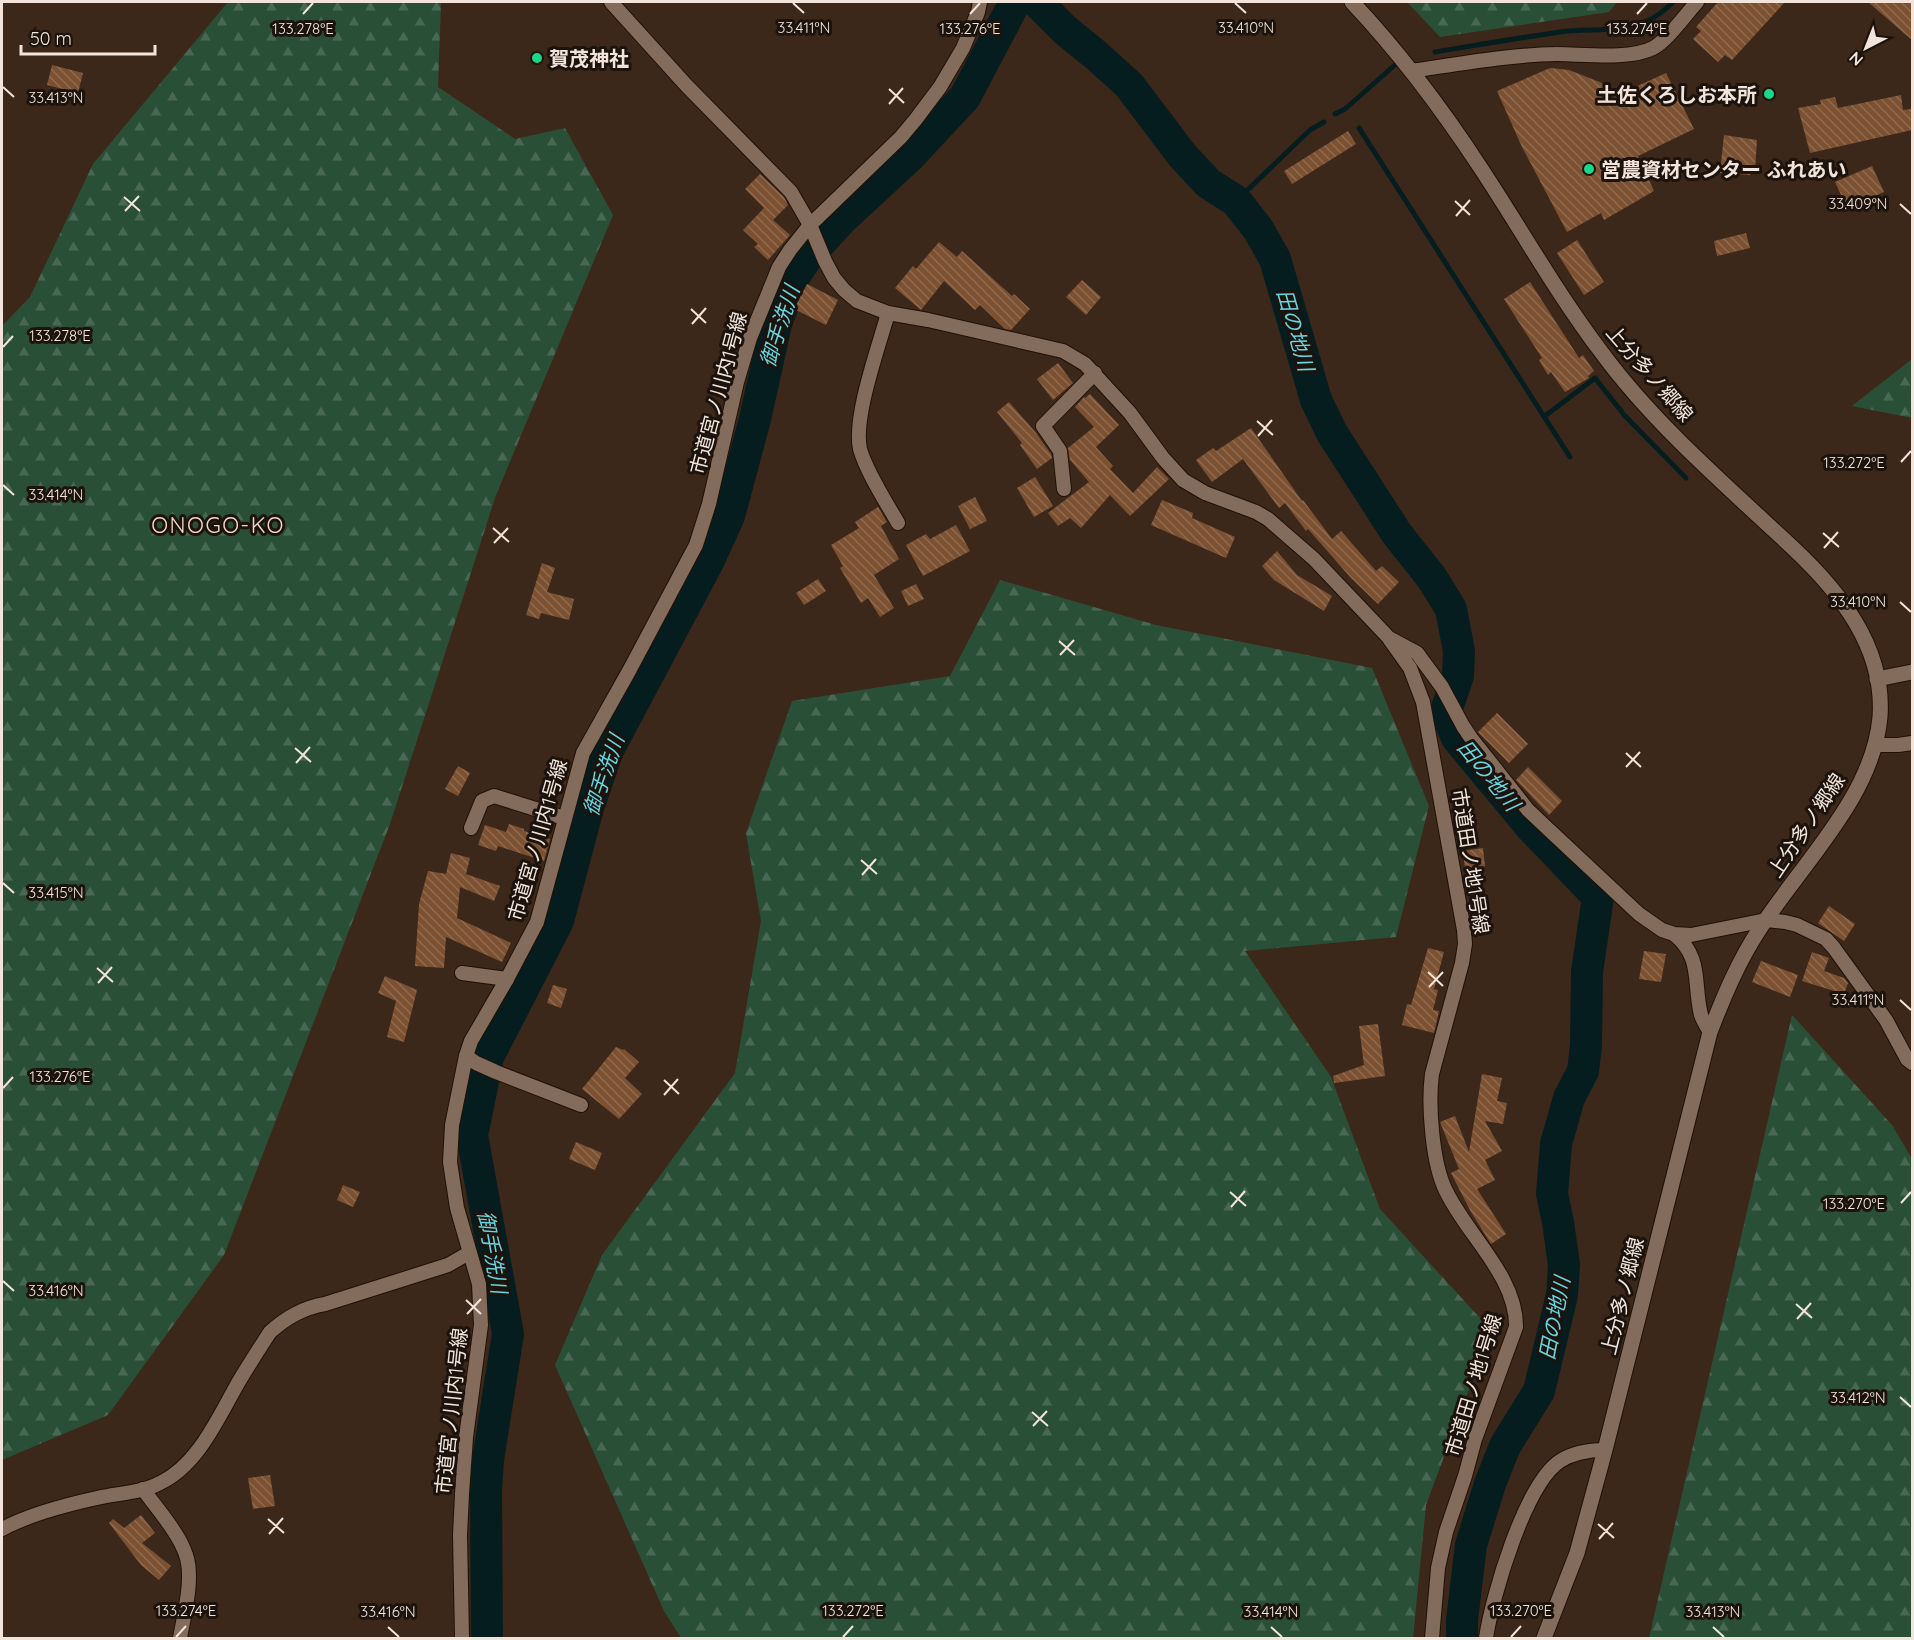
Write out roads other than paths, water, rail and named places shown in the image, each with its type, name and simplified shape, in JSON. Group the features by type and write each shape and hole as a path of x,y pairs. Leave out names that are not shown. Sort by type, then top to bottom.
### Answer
{"main road":[{"name":"上分多ノ郷線","path":"1352,2 1393,47 1481,168 1546,272 1601,352 1650,411 1814,568 1846,606 1871,653 1880,703 1875,745 1858,788 1766,920 1732,976 1710,1032 1605,1450 1576,1553 1544,1638"},
{"path":"1877,679 1912,672"}],"street":[{"path":"611,2 686,85 790,192 812,230 834,278 857,301 888,313 1063,351 1075,357 1095,373 1183,480 1205,493 1256,512 1268,519 1314,559 1389,638 1417,653 1442,687 1471,738 1528,810 1639,914 1662,930 1674,934 1691,936 1766,920 1797,925 1826,939 1886,1020 1907,1059 1912,1063"},
{"name":"市道宮ノ川内1号線","path":"462,1638 460,1536 462,1494 466,1437 481,1325 479,1284 457,1208 450,1162 452,1125 471,1060 471,1041 537,922 583,753 657,621 696,545 709,504 737,382 750,338 779,267 790,250 812,230 916,119 940,87 963,48 980,2"},
{"path":"1411,71 1557,54 1621,54 1648,51 1662,41 1697,2"},
{"path":"888,313 861,412 858,433 867,466 898,523"},
{"path":"1064,489 1060,451 1043,426 1095,373"},
{"name":"市道田ノ地1号線","path":"1389,638 1410,668 1424,702 1464,930 1465,944 1462,963 1432,1074 1430,1090 1436,1163 1446,1192 1499,1274 1512,1297 1516,1312 1515,1327 1475,1439 1446,1532 1438,1568 1432,1638"},
{"path":"1875,745 1898,745 1912,742"},
{"path":"471,828 483,801 494,796 564,818"},
{"path":"1674,934 1684,942 1695,963 1701,1016 1710,1032"},
{"path":"462,973 507,979"},
{"path":"471,1060 581,1105"},
{"path":"2,1529 17,1521 58,1508 143,1489 171,1477 196,1453 270,1332 285,1318 310,1306 324,1304 448,1265 469,1253"},
{"path":"1486,1638 1501,1579 1529,1500 1545,1475 1560,1461 1580,1453 1605,1450"},
{"path":"143,1489 179,1540 187,1557 187,1595 180,1638"}],"waterway":[{"name":"御手洗川","path":"487,1638 486,1491 488,1460 508,1334 472,1135 488,1057 558,921 588,808 607,752 708,562 729,516 755,419 776,324 792,280 807,257 842,219 909,157 965,97 1015,2"},
{"name":"田の地川","path":"1037,2 1065,30 1129,85 1182,155 1208,183 1236,201 1258,229 1275,259 1316,400 1332,433 1397,534 1432,578 1451,609 1459,651 1458,676 1446,711 1457,738 1531,827 1598,897 1587,972 1586,1046 1583,1071 1569,1098 1556,1144 1552,1194 1564,1265 1562,1295 1539,1391 1505,1446 1490,1484 1471,1545 1462,1638"},
{"path":"1435,52 1560,32 1615,29 1637,25 1661,13 1673,2"},
{"path":"1335,114 1345,109 1396,64"},
{"path":"1236,201 1310,130 1324,122"},
{"path":"1359,128 1570,457"},
{"path":"1545,416 1595,378 1625,416 1686,478"}],"place":[{"name":"賀茂神社","path":"537,58"},
{"name":"土佐くろしお本所","path":"1769,94"},
{"name":"営農資材センター ふれあい","path":"1589,169"}],"district":[{"name":"ONOGO-KO","path":"218,525"}]}
